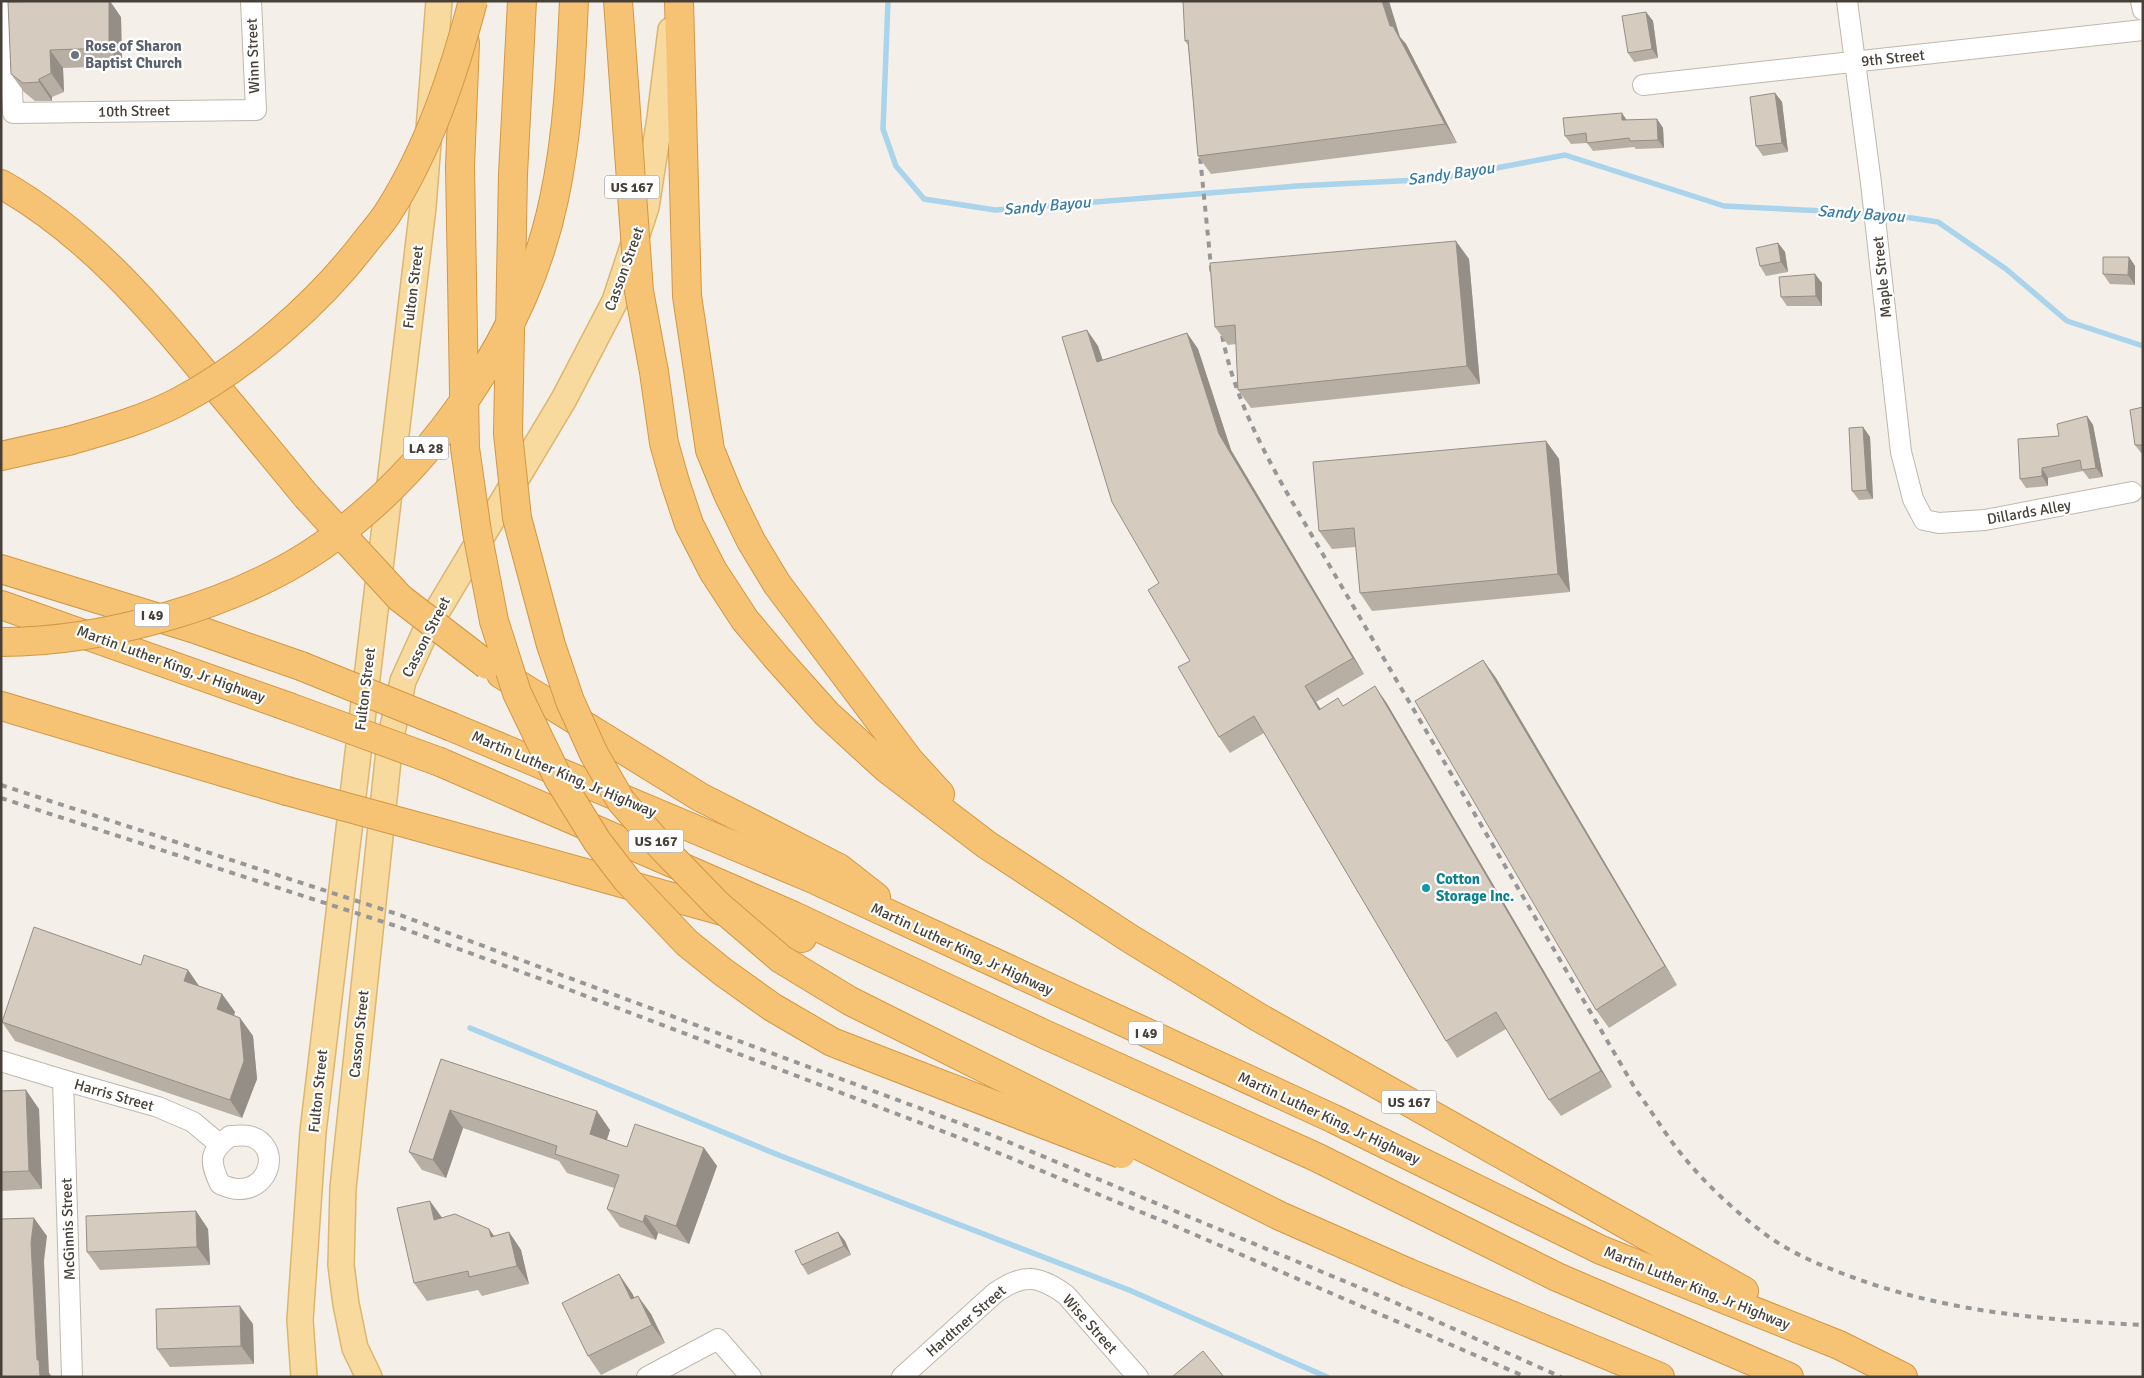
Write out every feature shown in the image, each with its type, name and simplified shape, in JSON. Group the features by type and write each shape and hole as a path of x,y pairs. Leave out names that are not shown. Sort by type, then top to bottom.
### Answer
{"highway":[{"path":"467,1 460,166 465,448 477,532 494,621 517,693 558,778 596,841 627,880 687,943 723,972 772,1007 832,1042 1280,1216"},
{"path":"1,456 68,441 136,421 179,401 216,378 264,344 315,300 352,259 389,212 414,167 454,66 473,1"},
{"name":"US 167","path":"522,1 513,174 508,434 517,518 551,646 570,701 594,754 621,801 656,841 718,905 781,959 850,1001 1280,1216 1409,1273 1660,1377"},
{"name":"LA 28","path":"1,642 67,639 125,627 211,603 283,569 321,547 356,520 388,491 454,414 478,380 502,342 522,299 539,252 554,200 568,101 574,1"},
{"name":"US 167","path":"618,1 639,291 654,372 664,443 689,524 713,571 745,620 826,714 886,768 987,845 1129,938 1258,1017 1839,1345"},
{"path":"679,1 687,296 710,450 728,494 751,541 777,584 909,760 987,845"},
{"path":"1,184 24,198 88,246 159,317 307,497 400,598 486,665 700,797 839,868 916,928"},
{"name":"Martin Luther King, Jr Highway","path":"1,569 198,630 301,666 452,727 811,878 1334,1119 1602,1250 1839,1345 1902,1377"},
{"name":"Martin Luther King, Jr Highway","path":"1,605 440,762 794,916 1316,1157 1557,1277 1789,1377"},
{"path":"1,706 287,792 744,917 945,987"}],"main road":[{"name":"Fulton Street","path":"304,1377 300,1320 313,1132 423,207 439,1"},
{"name":"Casson Street","path":"369,1377 355,1348 346,1304 341,1265 343,1188 390,741 403,681 427,628 564,399 616,301 646,207 660,118 674,1"}],"street":[{"name":"10th Street","path":"8,1 13,113 256,110"},
{"name":"Winn Street","path":"251,1 256,110"},
{"name":"Maple Street","path":"1847,1 1871,183 1901,452 1913,499 1924,520"},
{"path":"2141,1 2143,10"},
{"name":"9th Street","path":"1643,85 2143,30"},
{"name":"Dillards Alley","path":"1924,520 1939,523 1985,520 2132,492"},
{"name":"Harris Street","path":"1,1061 158,1107 192,1122 219,1144"},
{"name":"McGinnis Street","path":"63,1080 72,1377"},
{"name":"Hardtner Street","path":"902,1377 994,1293 1008,1283 1021,1279 1037,1278"},
{"name":"Wise Street","path":"1037,1278 1052,1285 1066,1296 1138,1377"},
{"path":"647,1377 718,1339 751,1377"}],"building":[{"path":"109,1 109,48 50,50 51,73 39,79 39,82 23,83 11,74 8,2"},
{"path":"1183,1 1382,1 1390,26 1393,26 1445,124 1198,156 1188,40 1185,41"},
{"path":"1646,12 1652,49 1628,53 1622,16"},
{"path":"1775,93 1782,143 1756,146 1750,97"},
{"path":"1622,113 1622,120 1657,119 1658,140 1630,141 1629,138 1587,143 1586,133 1565,136 1563,118"},
{"path":"1456,241 1467,366 1238,390 1235,325 1215,327 1210,263"},
{"path":"1778,243 1781,262 1760,266 1756,248"},
{"path":"2103,257 2129,257 2128,275 2103,274"},
{"path":"1815,274 1816,296 1781,297 1779,277"},
{"path":"1087,330 1097,362 1187,333 1219,434 1353,658 1305,686 1319,710 1338,698 1343,706 1375,686 1601,1071 1549,1100 1496,1012 1446,1041 1254,716 1219,737 1178,667 1190,661 1148,590 1159,583 1112,502 1062,337"},
{"path":"2143,407 2143,445 2135,445 2130,410"},
{"path":"2087,416 2096,468 2082,470 2080,460 2042,468 2042,476 2020,479 2018,439 2059,436 2057,424"},
{"path":"1863,427 1867,490 1852,491 1849,428"},
{"path":"1546,441 1558,574 1360,593 1354,528 1319,531 1313,462"},
{"path":"1483,660 1665,966 1596,1010 1415,701"},
{"path":"34,927 141,965 144,955 188,970 184,981 222,994 217,1009 240,1018 244,1061 230,1100 2,1022"},
{"path":"441,1059 597,1111 590,1134 627,1147 635,1124 704,1148 676,1226 645,1215 643,1222 607,1209 619,1175 555,1154 557,1146 450,1110 433,1160 409,1152"},
{"path":"26,1090 29,1171 1,1172 1,1091"},
{"path":"430,1201 434,1220 455,1214 489,1229 491,1237 509,1232 517,1266 469,1277 468,1271 414,1283 397,1208"},
{"path":"196,1211 197,1247 87,1252 86,1216"},
{"path":"34,1218 31,1243 37,1360 39,1360 40,1377 1,1377 1,1219"},
{"path":"838,1232 844,1246 802,1265 795,1251"},
{"path":"619,1274 631,1299 638,1296 652,1325 588,1356 562,1303"},
{"path":"240,1306 241,1346 157,1349 156,1309"},
{"path":"1203,1351 1224,1377 1172,1377"}],"waterway":[{"name":"Sandy Bayou","path":"888,1 883,129 896,166 924,199 995,210 1297,186 1438,179 1565,155 1724,206 1885,214 1938,222 2006,269 2067,321 2143,346"},
{"path":"470,1028 781,1156 1129,1290 1327,1377"}],"railway":[{"path":"1199,146 1212,277"},
{"path":"1220,324 1230,368 1244,408 1283,486 1636,1090 1673,1144 1695,1170 1732,1207 1771,1239 1805,1258 1852,1277 1923,1299 1959,1306 2032,1317 2143,1325"},
{"path":"1,785 400,915 989,1134 1385,1298 1561,1377"},
{"path":"1,798 396,926 984,1147 1170,1224 1526,1377"}],"place":[{"name":"Rose of Sharon Baptist Church","path":"75,55"},
{"name":"Cotton Storage Inc.","path":"1426,888"}]}
